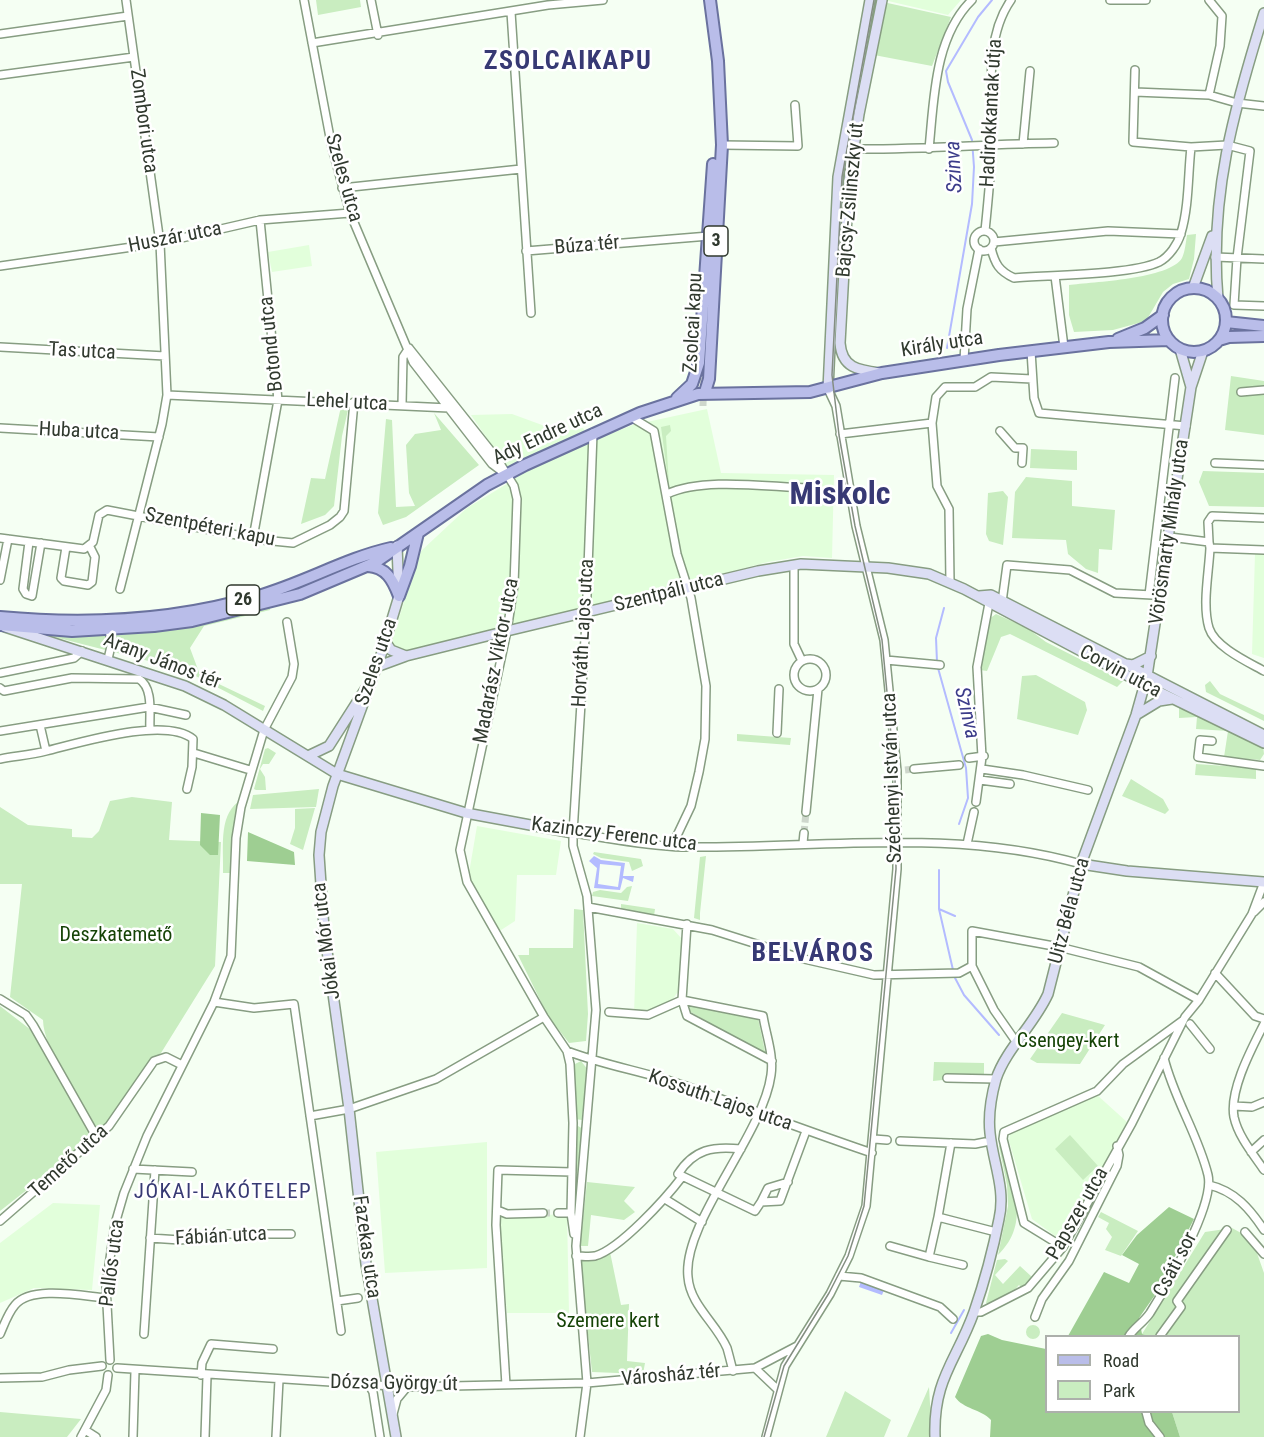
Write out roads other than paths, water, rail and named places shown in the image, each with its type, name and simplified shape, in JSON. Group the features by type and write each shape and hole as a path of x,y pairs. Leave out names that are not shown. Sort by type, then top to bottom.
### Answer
{"main road":[{"name":"Zsolcai kapu","path":"705,392 709,379 722,145 718,61 710,0"},
{"name":"Zsolcai kapu","path":"705,392 699,381 699,363 715,144 720,116"},
{"path":"1219,340 1226,322 1218,299 1207,291 1193,288 1173,296 1163,315 1164,330 1169,340 1180,349 1192,352 1203,351 1219,340 1229,337 1264,336"},
{"name":"Király utca","path":"1109,342 1145,328 1163,315"},
{"path":"1226,322 1264,326"},
{"name":"Király utca","path":"828,389 882,373 964,360 1109,342 1169,340"},
{"path":"674,400 688,389 699,363"},
{"name":"Ady Endre utca","path":"688,389 705,392 803,393 828,389"},
{"name":"Ady Endre utca","path":"418,533 506,475 631,417 674,400 705,392"},
{"path":"399,596 411,566 418,533"},
{"name":"26","path":"368,566 418,533"},
{"name":"Arany János tér","path":"0,625 72,631 180,614 258,597 302,582 377,550 397,546"},
{"path":"368,566 384,571 393,581 399,596"},
{"name":"Arany János tér","path":"0,617 106,625 192,621 300,594 368,566"}],"street":[{"name":"Zombori utca","path":"120,589 159,437 166,395 160,243 126,0"},
{"name":"Szeles utca","path":"304,0 342,188 350,213 409,348 506,475"},
{"path":"371,0 378,34"},
{"path":"312,43 603,0"},
{"name":"Bajcsy-Zsilinszky út","path":"828,389 838,177 870,0"},
{"name":"Bajcsy-Zsilinszky út","path":"882,0 854,149 840,351 850,366 882,373"},
{"path":"929,149 936,76 957,18 972,0"},
{"name":"Hadirokkantak útja","path":"985,231 992,144 994,45 997,27 1011,0"},
{"path":"1113,0 1146,0"},
{"path":"1209,0 1222,16 1220,46 1209,94"},
{"path":"511,12 526,251"},
{"path":"1193,288 1214,228 1227,145 1264,13"},
{"path":"0,34 128,16"},
{"path":"0,75 134,57"},
{"path":"1136,70 1133,142 1191,147 1227,145 1250,151 1237,258 1234,304 1264,306"},
{"path":"1023,144 1030,71"},
{"path":"1135,92 1209,94 1237,103 1264,105"},
{"path":"722,145 798,146 795,105"},
{"path":"842,148 929,149 992,144 1054,143"},
{"path":"979,249 975,245 975,237 985,231 992,234 995,264 1004,273 1014,278 1148,266 1162,261 1174,249 1181,234 1191,147"},
{"path":"342,188 521,169"},
{"name":"Huszár utca","path":"0,266 160,243 260,220 350,213"},
{"name":"Botond utca","path":"252,538 278,400 260,220"},
{"path":"1214,228 1218,299"},
{"path":"979,249 993,245 1108,231 1181,234"},
{"name":"Búza tér","path":"531,313 526,251 709,236"},
{"path":"964,360 967,309 979,249"},
{"path":"1215,256 1264,259"},
{"path":"1055,276 1064,347"},
{"name":"Tas utca","path":"0,347 165,356"},
{"path":"402,405 403,357 409,348"},
{"name":"Vörösmarty Mihály utca","path":"1180,349 1191,387"},
{"path":"1031,351 1032,379 1039,413 1186,426"},
{"name":"Vörösmarty Mihály utca","path":"1146,681 1170,537 1191,387 1203,351"},
{"path":"950,582 949,509 937,486 932,423 936,397 945,387 975,387 992,377 1032,379"},
{"path":"1149,595 1175,378"},
{"name":"Széchenyi István utca","path":"828,389 836,406 886,660 901,771 898,844 874,1139 866,1206 852,1250 839,1276"},
{"path":"1241,392 1264,390"},
{"name":"Lehel utca","path":"166,395 452,406"},
{"name":"Szentpéteri kapu","path":"66,547 61,578 64,581 88,585 92,582 95,557 90,547 102,512 139,515 252,538 293,543 340,517 344,511 354,402"},
{"path":"631,417 654,431 677,554 688,588 706,686 706,723 691,806 672,846"},
{"path":"840,434 932,423"},
{"name":"Huba utca","path":"0,428 159,437"},
{"path":"1000,431 1015,448 1023,448 1022,463"},
{"name":"Horváth Lajos utca","path":"576,1246 596,1010 588,907 573,846 586,617 593,433"},
{"path":"1215,463 1264,465"},
{"name":"Madarász Viktor utca","path":"506,475 514,486 518,511 514,585 507,631 459,850 467,882 544,1017 567,1051"},
{"path":"667,494 684,488 704,485 808,488"},
{"name":"Vörösmarty Mihály utca","path":"1209,545 1208,522 1212,516 1264,518"},
{"path":"1170,537 1209,545 1264,550"},
{"path":"0,580 4,538 84,549 90,547"},
{"path":"29,542 23,589 26,594 32,596 41,543"},
{"path":"1209,545 1207,610 1210,630 1225,646 1264,671"},
{"name":"Szeles utca","path":"337,774 399,596 397,546"},
{"path":"794,565 794,644 802,662"},
{"name":"Szentpáli utca","path":"376,667 406,656 507,631 586,617 688,588 794,565 866,567 929,574 964,588"},
{"path":"1004,602 1007,565 1070,570 1115,593 1161,595"},
{"name":"Corvin utca","path":"964,588 979,596 1004,602 1126,664 1172,699 1264,743"},
{"path":"976,802 984,756 977,667 990,599"},
{"name":"Corvin utca","path":"990,599 1131,678 1146,681 1264,735"},
{"path":"264,730 292,677 294,664 287,622"},
{"name":"Arany János tér","path":"0,625 184,686 224,705 308,756"},
{"path":"106,625 108,659"},
{"path":"385,641 391,650 406,656"},
{"path":"0,673 74,658 82,651"},
{"path":"1126,664 1133,665 1151,656"},
{"path":"806,813 818,689 826,679 823,665 811,659 802,662 795,669 797,684 804,690 818,689"},
{"path":"886,660 936,665"},
{"path":"1,690 72,678 139,679 145,682 148,689 150,730"},
{"path":"1131,678 1137,692 1136,715"},
{"name":"Uitz Béla utca","path":"936,1437 935,1416 940,1388 974,1312 1000,1218 1000,1188 988,1141 990,1104 996,1079 1004,1062 1044,1004 1081,864 1136,715 1146,681"},
{"path":"308,756 329,746 360,695 370,684"},
{"path":"777,733 779,689"},
{"path":"1136,715 1158,701 1172,699"},
{"path":"0,730 149,707 186,715"},
{"path":"40,725 46,751"},
{"path":"0,759 46,751 79,741 150,730 188,735 193,739 194,753 187,789"},
{"name":"Pallós utca","path":"110,1360 106,1298 115,1224 133,1169 214,1002 231,956 236,838 244,792 264,730"},
{"path":"1212,741 1200,740 1197,757 1264,766"},
{"path":"194,753 250,770"},
{"name":"Kazinczy Ferenc utca","path":"308,756 337,774 466,813 573,833 672,846 803,843 967,844 1020,849 1081,864"},
{"path":"969,758 984,756"},
{"path":"914,769 959,765"},
{"path":"982,769 1023,775 1088,790"},
{"name":"Jókai Mór utca","path":"337,774 321,832 319,879 349,1109"},
{"path":"980,780 1010,784"},
{"path":"967,844 974,812"},
{"path":"803,843 804,833"},
{"path":"1081,864 1138,872 1264,882 1252,914"},
{"path":"1252,914 1264,902"},
{"path":"588,907 687,924 804,959 874,975 959,973 972,966"},
{"name":"Papszer utca","path":"974,1312 981,1312 1028,1288 1063,1247 1164,1058 1252,914"},
{"path":"687,924 682,1000 687,1016 772,1061"},
{"path":"1017,1043 994,1010 972,966 972,931 1059,947 1139,967 1199,1000"},
{"path":"1215,973 1255,1016 1264,1019"},
{"path":"0,999 26,1015 33,1025 97,1138"},
{"path":"609,1011 648,1015 682,1000 764,1016 772,1061 771,1077 741,1149 702,1222 688,1257 687,1276 691,1293 726,1347 733,1371"},
{"name":"Jókai Mór utca","path":"214,1002 254,1008 294,1004 310,1116"},
{"path":"310,1116 349,1109 436,1079 544,1017"},
{"path":"1063,1247 1024,1223 1003,1136 1006,1130 1097,1091 1124,1064 1187,1022 1210,1049"},
{"path":"1264,1024 1242,1071 1234,1106 1234,1117 1251,1152 1264,1170"},
{"path":"567,1051 570,1064 573,1123 571,1213 576,1246 587,1383 580,1437"},
{"name":"Kossuth Lajos utca","path":"567,1051 684,1086 757,1114 872,1153"},
{"name":"Temető utca","path":"0,1221 110,1126 154,1061 166,1057 182,1065"},
{"path":"1164,1058 1170,1083 1194,1136 1209,1185 1222,1188 1242,1201 1260,1217 1264,1230"},
{"path":"948,1078 996,1079"},
{"path":"1234,1106 1252,1107 1264,1102"},
{"name":"Fazekas utca","path":"349,1109 366,1264 396,1437"},
{"name":"Fazekas utca","path":"310,1116 341,1331"},
{"path":"573,1123 587,1124"},
{"path":"761,1202 780,1201 806,1131"},
{"path":"874,1139 887,1140"},
{"path":"1251,1152 1264,1140"},
{"path":"900,1141 951,1143 988,1141"},
{"path":"929,1257 951,1143"},
{"name":"Papszer utca","path":"1035,1317 1042,1299 1069,1261 1117,1166 1119,1155 1117,1146"},
{"path":"741,1149 716,1148 695,1154 678,1174 755,1211 768,1188 788,1182"},
{"path":"133,1169 192,1172"},
{"path":"144,1334 155,1170"},
{"path":"506,1385 497,1210 498,1170 572,1172"},
{"path":"576,1256 593,1256 607,1251 665,1199 682,1177"},
{"name":"Csáti sor","path":"1130,1335 1149,1315 1172,1275 1198,1222 1209,1185"},
{"path":"572,1187 582,1186"},
{"path":"665,1199 702,1222"},
{"path":"497,1210 507,1214 543,1214"},
{"path":"558,1213 571,1213"},
{"path":"938,1217 996,1232"},
{"path":"1161,1335 1181,1307 1177,1301 1227,1230"},
{"path":"1245,1232 1264,1254"},
{"name":"Fábián utca","path":"150,1238 180,1240 227,1234 291,1234"},
{"path":"890,1246 963,1265"},
{"path":"766,1437 777,1389 797,1346 839,1276 861,1278 940,1307 953,1319"},
{"path":"0,1334 15,1304 26,1296 39,1293 106,1298"},
{"path":"337,1301 358,1298"},
{"path":"205,1437 202,1364 211,1344 273,1349"},
{"name":"Városház tér","path":"587,1383 755,1368 797,1346"},
{"path":"0,1378 42,1377 69,1370 102,1366 110,1360 117,1368 114,1374 108,1375 103,1372 102,1366"},
{"name":"Dózsa György út","path":"117,1368 204,1376 407,1387 587,1383"},
{"path":"755,1368 777,1389"},
{"path":"133,1437 135,1371"},
{"path":"96,1437 83,1434 106,1390 108,1375"},
{"path":"276,1437 279,1380"},
{"path":"369,1385 373,1392 380,1437"},
{"path":"392,1416 397,1399 407,1387"},
{"path":"1146,1413 1157,1437"}],"water":[{"path":"594,856 601,860 625,863 623,876 634,876 633,882 623,878 620,890 594,888 597,868 589,861","holes":["600,864 621,866 618,887 598,884"]},
{"path":"861,1281 884,1290 882,1295 859,1287"}],"waterway":[{"name":"Szinva","path":"947,348 972,204 974,167 972,140 948,82 946,71 978,17 992,0"},
{"name":"Szinva","path":"937,662 936,638 944,608"},
{"name":"Szinva","path":"938,668 966,768 968,798 959,824"},
{"name":"Szinva","path":"939,870 939,909 953,970"},
{"path":"939,909 955,916"},
{"name":"Szinva","path":"954,976 964,995 999,1035"},
{"name":"Szinva","path":"951,1333 964,1310"}],"tunnel":[{"path":"703,406 704,357"},
{"path":"905,770 914,769"},
{"path":"804,833 806,812"},
{"path":"543,1213 558,1213"}],"tram line":[{"path":"764,1437 784,1366 829,1293 848,1256 864,1206 896,869 895,776 882,640 855,526 839,435 832,375 842,177 874,0"}],"district":[{"name":"ZSOLCAIKAPU","path":"568,62"},
{"name":"Miskolc","path":"840,496"},
{"name":"BELVÁROS","path":"813,954"},
{"name":"JÓKAI-LAKÓTELEP","path":"223,1193"}],"park label":[{"name":"Deszkatemető","path":"116,936"},
{"name":"Csengey-kert","path":"1068,1042"},
{"name":"Szemere kert","path":"608,1322"}]}
